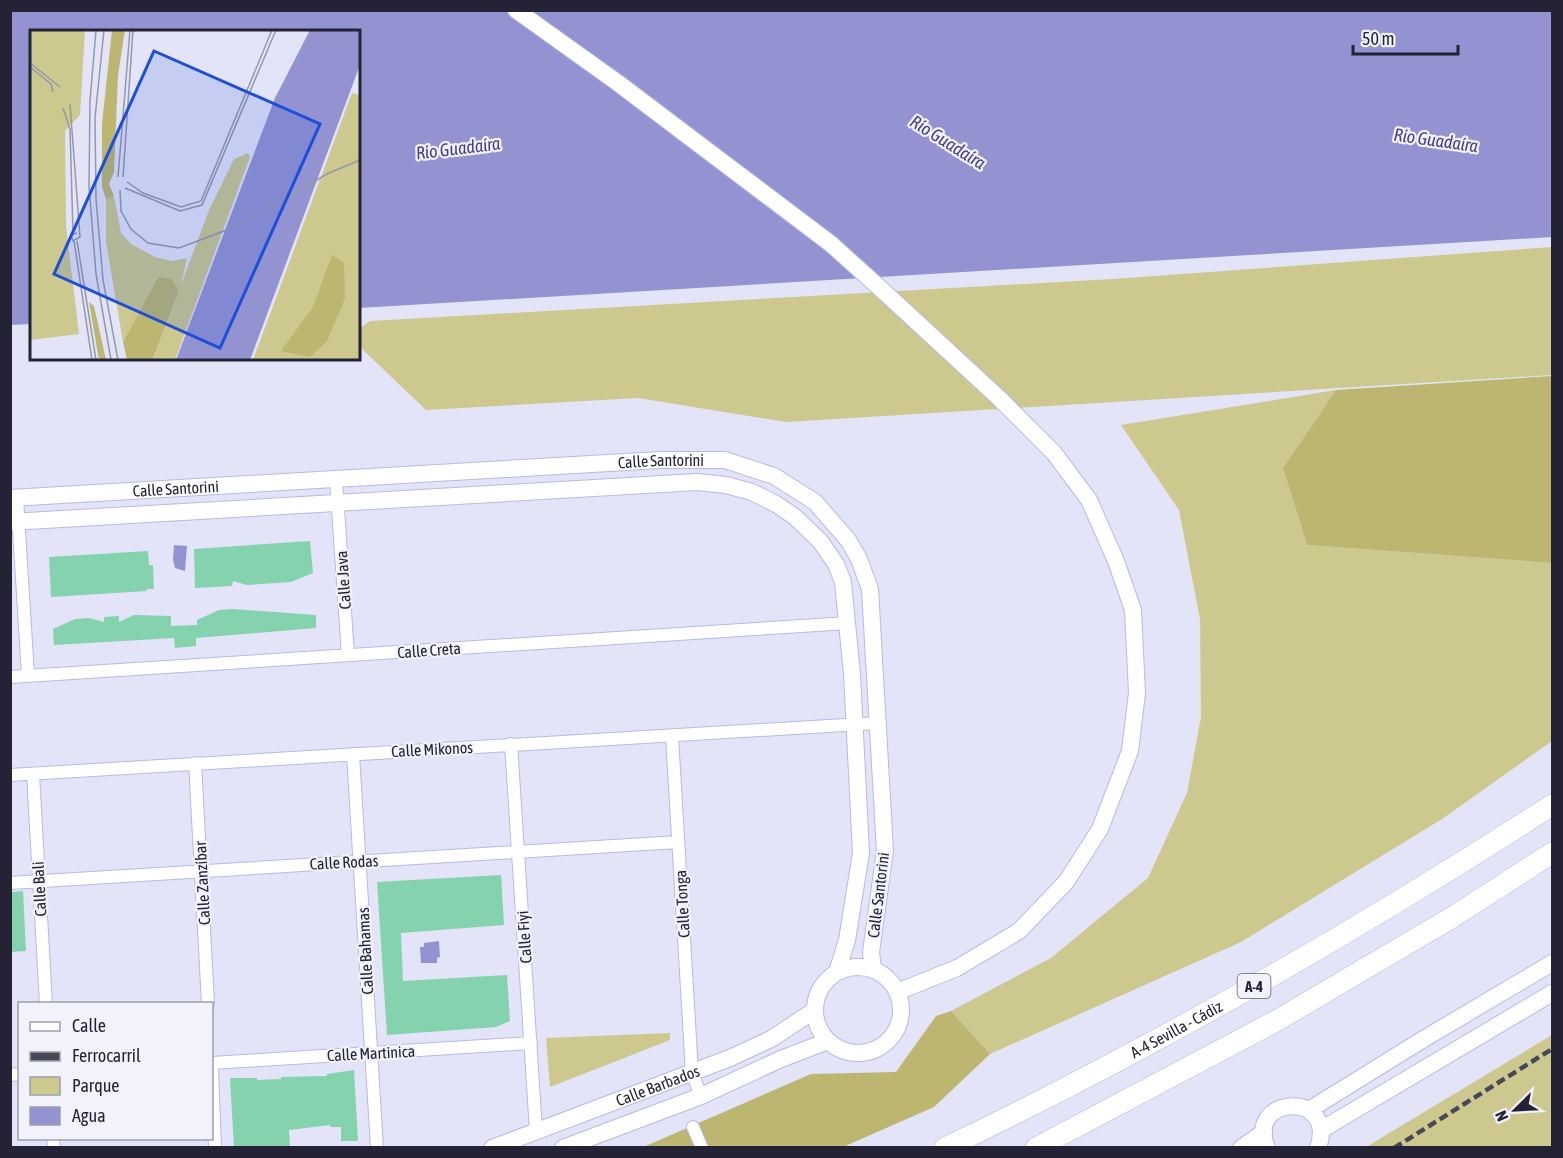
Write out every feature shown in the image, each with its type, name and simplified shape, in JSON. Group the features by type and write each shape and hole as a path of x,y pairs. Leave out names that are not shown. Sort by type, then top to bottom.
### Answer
{"highway":[{"name":"A-4 Sevilla - Cádiz","path":"945,1148 1197,1019 1325,946 1471,858 1552,805"},
{"name":"A-4","path":"1036,1148 1276,1021 1451,918 1552,853"}],"street":[{"path":"516,10 618,83 831,244 881,289 1000,399 1054,453 1089,500 1116,561 1133,610 1137,693 1130,751 1100,829 1066,882 1019,932 957,968 897,992"},
{"name":"Calle Santorini","path":"14,498 670,460 725,460 774,476 815,502 848,540 859,559 870,589 885,851 871,952 873,970"},
{"name":"Calle Java","path":"336,480 348,655"},
{"name":"Calle Santorini","path":"15,522 697,482 726,485 752,492 776,504 795,517 820,541 836,564 843,582 848,623 861,853 847,940 837,972"},
{"path":"14,498 28,675"},
{"name":"Calle Creta","path":"10,676 848,623"},
{"name":"Calle Mikonos","path":"10,775 878,723"},
{"name":"Calle Tonga","path":"672,736 692,1072 701,1096"},
{"name":"Calle Fiyi","path":"511,744 536,1131"},
{"name":"Calle Bahamas","path":"353,754 377,1148"},
{"name":"Calle Zanzíbar","path":"195,763 208,1002"},
{"name":"Calle Bali","path":"33,774 46,1002"},
{"name":"Calle Rodas","path":"10,883 678,842"},
{"path":"1309,1110 1552,963"},
{"path":"862,967 873,970 889,980 897,992 901,1007 900,1021 894,1035 883,1046 870,1052 855,1053 840,1049 828,1041 819,1029 815,1010 819,991 837,972 862,967"},
{"path":"1321,1130 1552,993"},
{"name":"Calle Barbados","path":"492,1148 692,1072 771,1039 815,1010"},
{"name":"Calle Barbados","path":"563,1148 701,1096 828,1041"},
{"name":"Calle Martinica","path":"213,1063 531,1043"},
{"path":"213,1096 215,1148"},
{"path":"1241,1148 1266,1140 1266,1122 1280,1108 1290,1105 1309,1110 1317,1119 1321,1130 1318,1148"},
{"path":"693,1127 702,1148"}],"green space":[{"path":"1552,247 1552,375 786,422 638,398 426,410 360,347 360,328 370,321 1113,279"},
{"path":"1336,390 1283,468 1307,545 1552,563 1552,741 1442,819 1241,942 990,1054 951,1011 1051,958 1148,878 1187,793 1201,717 1200,619 1179,510 1121,425"},
{"path":"670,1033 670,1040 550,1087 546,1038"},
{"path":"1552,1035 1552,1147 1366,1147"}],"shaded area":[{"path":"1552,376 1552,563 1307,545 1283,468 1336,390"},
{"path":"951,1011 990,1054 934,1107 843,1147 641,1148 811,1074 896,1072 936,1016"}],"water":[{"name":"Río Guadaíra","path":"11,11 1552,11 1552,237 360,308 360,30 30,30 30,324 11,325"},
{"path":"174,545 187,546 185,571 175,568"},
{"path":"439,941 440,957 437,958 437,963 421,963 420,947 424,947 424,943"}],"building":[{"path":"310,541 313,573 291,582 247,585 233,581 232,586 195,588 194,549"},
{"path":"148,551 149,565 153,565 154,589 51,597 49,557"},
{"path":"219,610 316,615 316,628 196,638 196,646 175,648 174,638 54,645 53,629 75,619 89,618 104,622 104,617 119,616 119,622 134,615 171,616 171,626 197,625 197,620"},
{"path":"501,875 504,925 401,933 403,981 507,975 510,1021 496,1027 387,1035 377,882"},
{"path":"23,891 26,951 10,952 10,892"},
{"path":"354,1070 358,1141 341,1141 341,1127 330,1127 330,1125 289,1130 290,1148 234,1148 230,1078 281,1079 281,1077 327,1076 327,1074"}],"railway":[{"path":"1394,1148 1552,1049"}]}
